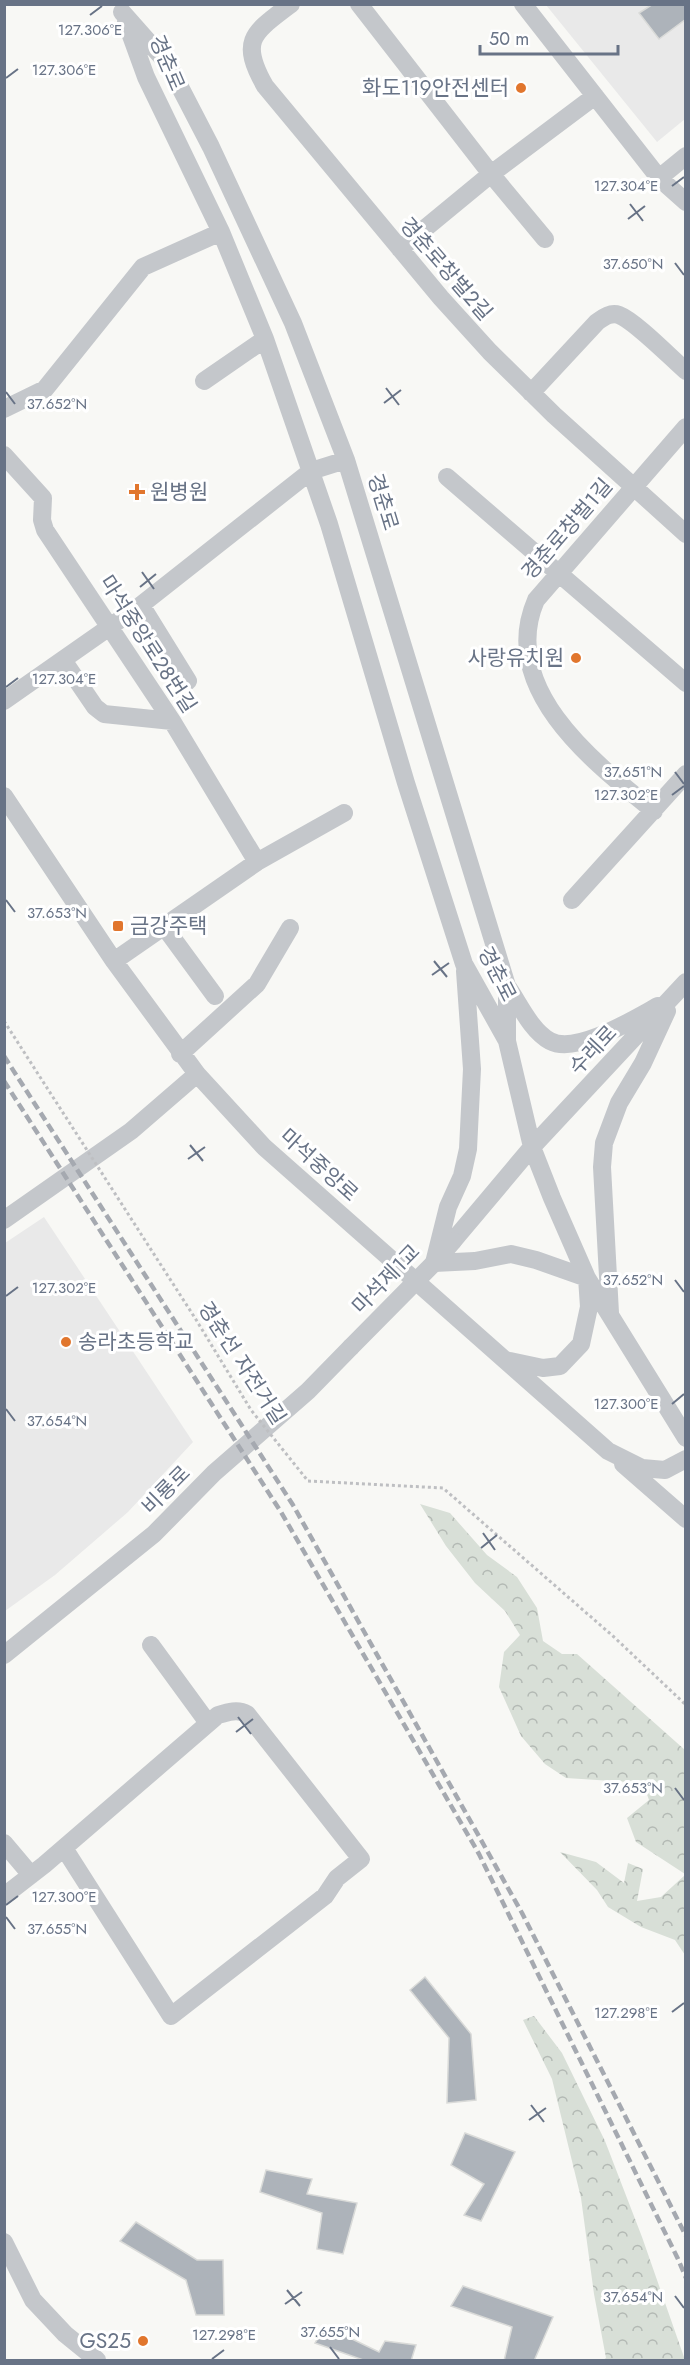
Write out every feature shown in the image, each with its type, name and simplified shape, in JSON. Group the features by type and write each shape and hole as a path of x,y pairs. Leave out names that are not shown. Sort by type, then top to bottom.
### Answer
{"street":[{"name":"경춘로창벌2길","path":"291,4 258,30 252,43 251,54 256,70 277,101 400,249 490,352 531,393 686,534"},
{"path":"359,4 491,174 545,239"},
{"path":"522,4 659,177 686,202"},
{"name":"경춘로","path":"120,8 146,77 221,232 265,339 329,524 403,772 464,964 507,1041"},
{"name":"경춘로","path":"120,8 168,64 211,147 293,323 346,460 507,986 507,1041 532,1147 588,1278 611,1319 686,1438"},
{"path":"400,249 491,174 595,96"},
{"path":"659,177 686,156"},
{"path":"4,409 45,389 143,267 221,232"},
{"path":"531,393 597,322 607,315 618,315 686,371"},
{"path":"204,381 265,339"},
{"name":"경춘로창벌1길","path":"654,811 608,773 572,735 544,700 531,671 526,645 528,618 536,600 686,427"},
{"name":"마석중앙로28번길","path":"4,455 43,498 42,520 45,530 172,721 257,862"},
{"path":"4,701 141,605 311,471 346,460"},
{"path":"447,477 686,683"},
{"path":"141,605 188,681"},
{"path":"63,660 95,707 104,714 172,721"},
{"path":"572,900 686,774"},
{"name":"마석중앙로","path":"4,796 114,961 180,1054 264,1147 608,1451 642,1468 665,1470 686,1459"},
{"path":"114,961 257,862 344,813"},
{"path":"164,925 215,996"},
{"path":"180,1054 257,984 290,928"},
{"path":"464,964 472,1069 468,1149 462,1176 448,1207 434,1263 475,1261 511,1254 588,1278 589,1306 581,1344 560,1366 543,1368 508,1361"},
{"name":"수레로","path":"532,1147 686,982"},
{"path":"507,986 536,1029 551,1042 577,1043 605,1034 672,998"},
{"path":"611,1319 602,1176 604,1143 619,1103 643,1063 672,998"},
{"path":"4,1220 132,1131 196,1074"},
{"name":"마석제1교","path":"351,1347 434,1263 532,1147"},
{"name":"비룡로","path":"4,1655 154,1534 214,1473 308,1391 351,1347"},
{"path":"608,1451 686,1519"},
{"path":"151,1645 208,1723"},
{"path":"4,1896 64,1848 218,1715 242,1711 247,1714 361,1859 337,1878 325,1896 171,2016 64,1848"},
{"path":"4,1843 31,1875"},
{"path":"4,2242 33,2300 65,2334 97,2361"}],"path":[{"name":"경춘선 자전거길","path":"4,1021 195,1318 251,1410 308,1481 443,1488 614,1637 686,1705"}],"shaded area":[{"path":"546,5 685,5 685,119 657,142"},
{"name":"송라초등학교","path":"44,1217 193,1442 128,1512 55,1575 5,1611 5,1243"}],"green space":[{"path":"420,1504 450,1513 487,1555 517,1577 537,1608 543,1641 562,1654 577,1654 685,1750 685,1874 636,1842 627,1818 649,1800 643,1783 566,1778 545,1764 521,1736 499,1687 504,1652 520,1635 505,1611 475,1583 446,1546"},
{"path":"560,1852 596,1862 624,1883 628,1863 643,1869 637,1901 661,1897 685,1875 685,1955 675,1940 641,1927 608,1907 597,1890"},
{"path":"534,2016 562,2053 605,2141 642,2237 685,2360 603,2360 606,2358 594,2294 581,2198 552,2079 523,2020"}],"building":[{"path":"653,4 686,4 686,19 659,39 639,13"},
{"path":"425,1977 471,2034 476,2100 447,2103 449,2038 410,1990"},
{"path":"465,2133 515,2152 481,2221 464,2215 484,2184 451,2165"},
{"path":"266,2170 312,2179 307,2194 357,2203 343,2254 317,2249 322,2213 260,2192"},
{"path":"136,2222 197,2260 223,2260 224,2315 196,2315 186,2280 120,2241"},
{"path":"463,2286 553,2317 534,2361 504,2361 512,2327 451,2306"},
{"path":"325,2326 379,2352 385,2341 416,2345 411,2361 366,2361 315,2343"}],"railway":[{"path":"4,1056 293,1505 522,1913 686,2236"},
{"path":"4,1081 281,1512 479,1854 686,2278"}],"place":[{"name":"화도119안전센터","path":"521,88"},
{"name":"원병원","path":"137,492"},
{"name":"사랑유치원","path":"576,658"},
{"name":"금강주택","path":"118,926"},
{"name":"송라초등학교","path":"66,1342"},
{"name":"GS25","path":"143,2341"}]}
